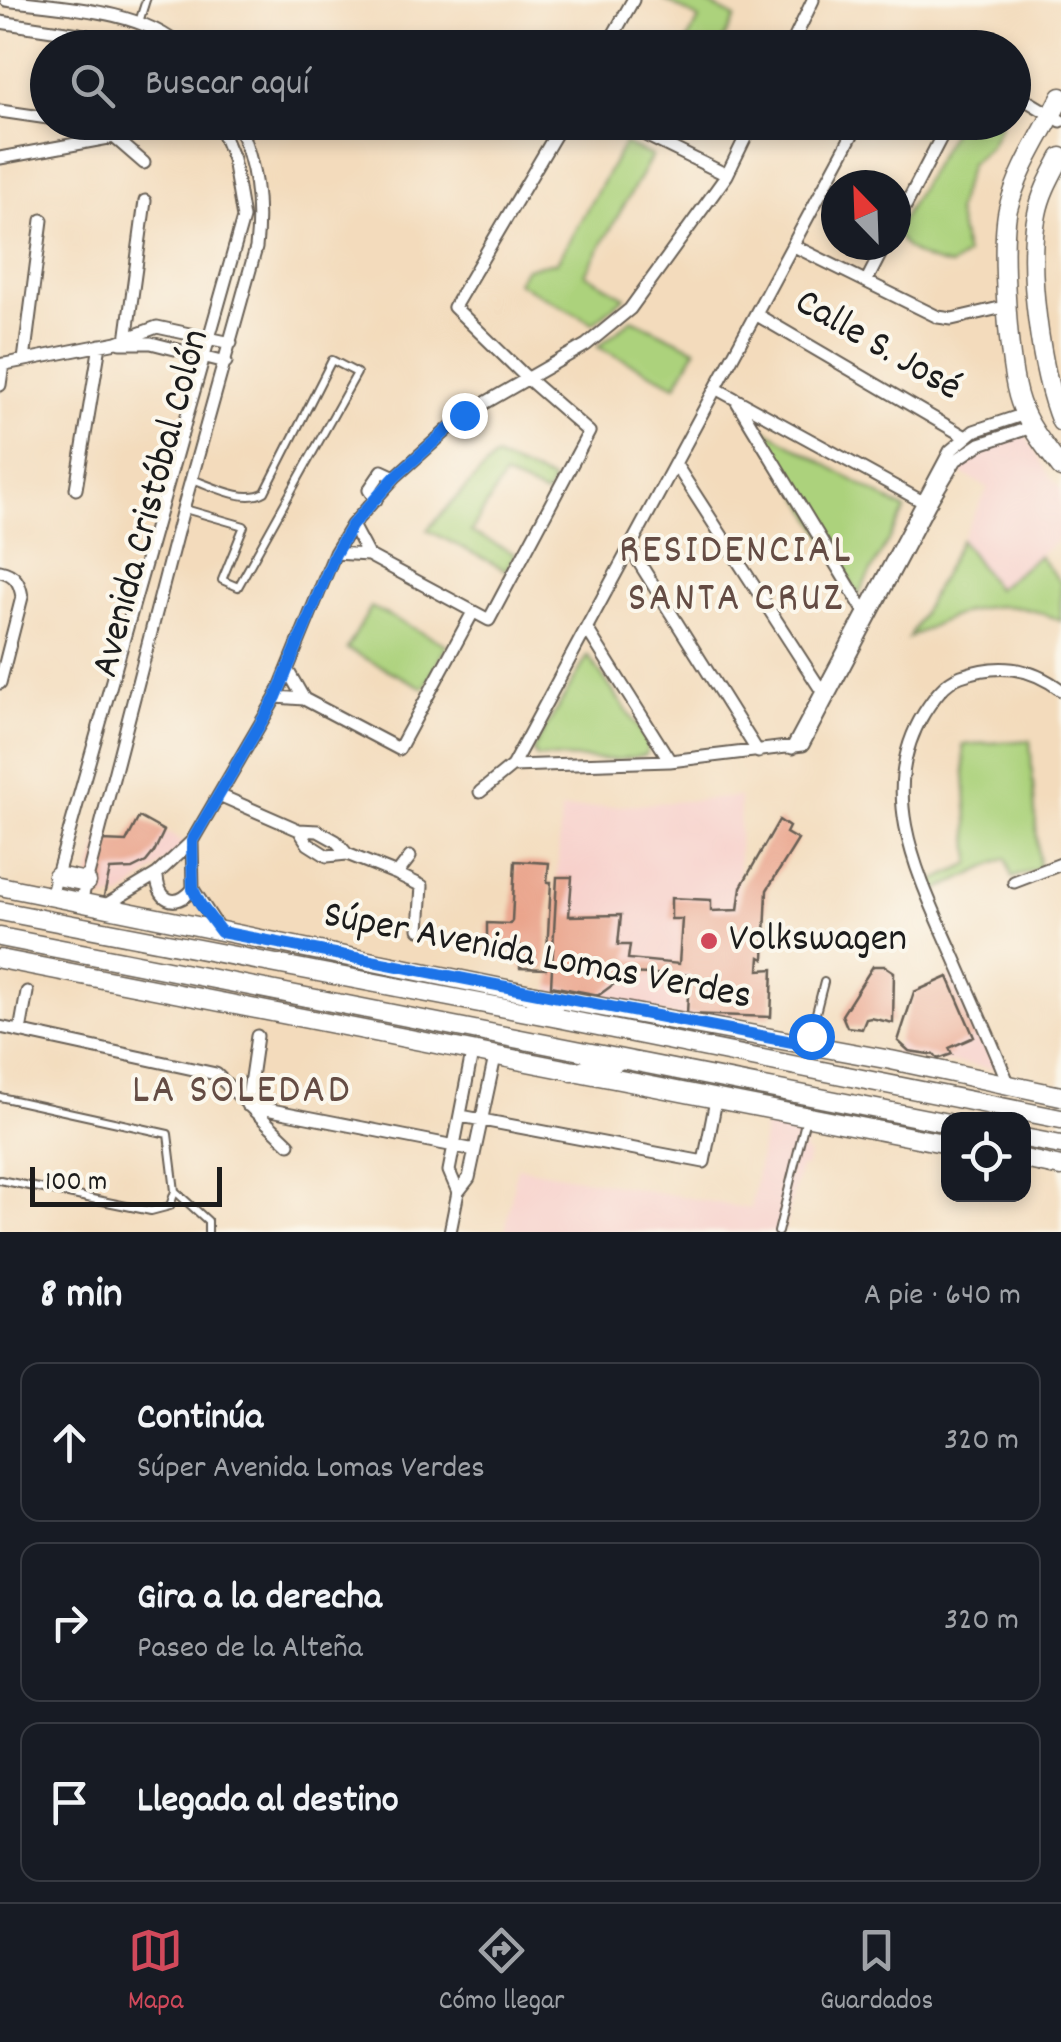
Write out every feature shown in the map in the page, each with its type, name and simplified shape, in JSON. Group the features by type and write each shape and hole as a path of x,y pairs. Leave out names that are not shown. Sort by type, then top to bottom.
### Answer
{"main road":[{"path":"1058,111 1016,184 1004,244 1016,384 1028,421 1061,468"},
{"path":"1061,157 1036,213 1033,245 1043,367 1061,422"},
{"path":"56,876 87,882"},
{"name":"Súper Avenida Lomas Verdes","path":"0,886 1061,1096"},
{"name":"Súper Avenida Lomas Verdes","path":"0,911 1061,1119"},
{"name":"Súper Avenida Lomas Verdes","path":"0,937 941,1122"},
{"path":"0,959 941,1143"},
{"path":"531,994 558,1018"},
{"path":"573,1072 626,1060"},
{"path":"1031,1140 1056,1146"},
{"path":"1031,1160 1061,1166"}],"street":[{"path":"6,0 86,10 138,23 150,30"},
{"path":"616,30 634,0"},
{"path":"799,30 814,0"},
{"path":"0,22 53,30"},
{"path":"1031,99 1058,111"},
{"path":"0,111 30,115"},
{"path":"0,158 98,140"},
{"path":"117,140 144,163"},
{"name":"Avenida Cristóbal Colón","path":"51,896 243,218 233,159 225,140"},
{"name":"Avenida Cristóbal Colón","path":"81,902 190,479 256,248 257,183 245,140"},
{"path":"335,554 368,554 490,620 589,432 454,307 552,140"},
{"path":"656,140 727,176"},
{"path":"104,906 158,874 192,841 276,697 335,554 352,525 395,477 464,415 586,344 630,309 727,176 744,140"},
{"path":"480,792 512,766 850,140"},
{"path":"911,195 940,140"},
{"path":"123,341 145,201"},
{"path":"24,360 42,220"},
{"path":"794,246 938,317 952,320 1008,306"},
{"path":"867,280 877,260"},
{"name":"Calle S. José","path":"757,315 964,436"},
{"path":"0,385 1,364 123,341 157,327 231,343"},
{"path":"123,341 151,343 226,362"},
{"path":"76,489 100,345"},
{"path":"717,389 925,502"},
{"path":"736,400 868,616"},
{"path":"512,766 670,761 792,748 825,697 950,451 964,436 1028,421"},
{"path":"925,502 956,460 1028,421"},
{"path":"676,464 825,697"},
{"path":"352,525 368,554"},
{"path":"630,548 758,752"},
{"path":"0,571 10,573 20,584 22,598 0,683"},
{"path":"276,697 304,699 399,749 473,612"},
{"path":"587,629 670,761"},
{"path":"1009,1085 918,873 904,829 901,790 907,752 919,722 934,698 954,679 983,668 1019,668 1061,690"},
{"path":"288,671 304,699"},
{"path":"219,795 300,830 318,830 347,854 422,886 419,929"},
{"path":"192,841 193,889 221,932"},
{"path":"398,874 410,857"},
{"path":"1014,882 1061,864"},
{"path":"158,874 157,888 164,899 184,899 193,889"},
{"path":"20,1031 27,992"},
{"path":"0,1027 216,1074 289,1144"},
{"path":"247,1105 257,1036"},
{"path":"458,1192 449,1171 472,1053"},
{"path":"450,1232 458,1192 468,1178 496,1058"},
{"path":"461,1116 704,1162 716,1100"},
{"path":"247,1105 475,1150"}],"lane":[{"path":"138,23 146,0"},
{"path":"182,509 244,526 222,580 238,588 358,372 332,360 265,492 259,496 249,497 190,479"},
{"path":"808,1045 824,982"},
{"path":"0,1097 168,1134 174,1191 170,1206 151,1211 0,1180"},
{"path":"778,1232 806,1116"},
{"path":"174,1191 208,1221 208,1232"}],"shaded area":[{"path":"1023,430 1049,476 1061,489 1061,538 996,589 961,540 988,488 954,469 982,445"},
{"path":"740,797 736,1029 550,992 561,810"},
{"path":"139,817 187,844 122,897 82,902 99,841 126,842"},
{"path":"957,973 997,1069 893,1054 914,992"},
{"path":"767,1113 811,1122 804,1153 809,1155 806,1167 800,1167 784,1232 505,1232 517,1167 751,1209"}],"green space":[{"path":"665,0 701,0 735,18 728,30 693,30 699,19"},
{"path":"947,140 993,140 970,164 956,212 966,255 951,266 911,251 911,204"},
{"path":"624,144 652,156 585,274 625,297 593,323 517,282 526,268 557,262"},
{"path":"632,319 696,349 676,385 598,347"},
{"path":"759,426 905,510 858,595"},
{"path":"495,457 553,481 546,495 504,476 471,532 515,554 506,570 427,530"},
{"path":"961,540 996,589 1039,556 1061,583 1061,621 1020,608 983,608 947,619 909,638"},
{"path":"371,607 447,645 424,688 347,649"},
{"path":"588,656 650,744 645,755 617,760 537,757 533,750"},
{"path":"1030,740 1039,868 1012,878 1006,858 931,893 927,884 971,864 963,745"}],"building":[{"path":"139,817 164,831 154,852 146,862 132,869 110,870 103,900 87,896 102,841 126,842"},
{"path":"779,820 789,827 786,833 798,840 767,890 764,959 760,957 759,970 773,969 771,1017 687,1014 689,975 618,973 618,981 599,995 551,986 557,877 572,877 569,916 621,915 618,945 630,945 628,959 679,964 682,919 671,919 671,898 711,900 711,911 738,910 741,887"},
{"path":"515,861 549,863 546,969 520,968 521,946 487,945 487,923 512,921"},
{"path":"873,966 885,966 894,972 893,1023 871,1018 866,1019 862,1029 847,1027 842,1015"},
{"path":"948,977 974,1037 949,1048 952,1054 938,1059 935,1055 909,1051 898,1041 914,992"}],"place":[{"name":"Volkswagen","path":"709,941"}],"district":[{"name":"RESIDENCIAL SANTA CRUZ","path":"736,577"},
{"name":"LA SOLEDAD","path":"242,1093"}],"route":[{"path":"464,415 395,477 352,525 335,554 276,697 192,841 193,889 200,904 221,932 808,1045 811,1036"}]}
